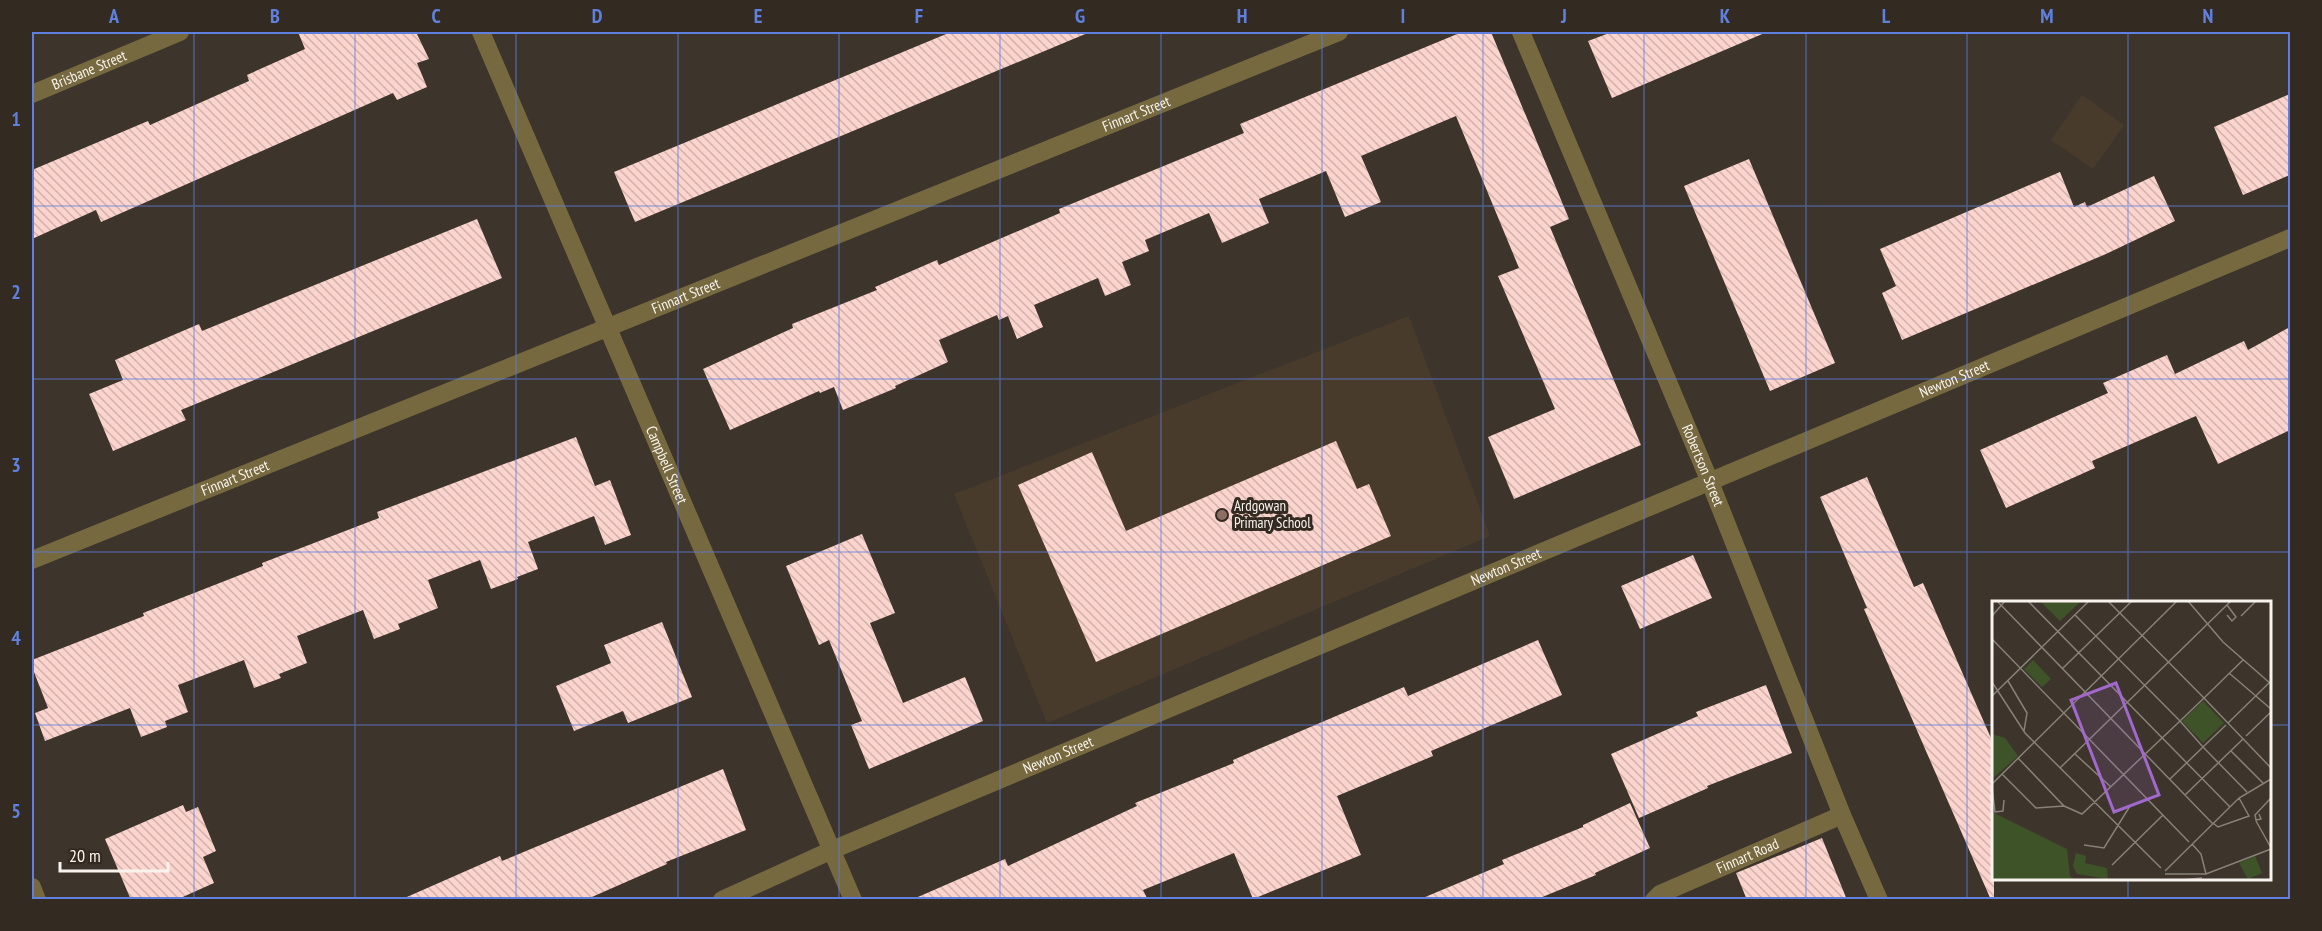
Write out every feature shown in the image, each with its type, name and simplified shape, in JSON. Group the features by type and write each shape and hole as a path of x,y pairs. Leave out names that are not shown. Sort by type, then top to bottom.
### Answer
{"street":[{"name":"Brisbane Street","path":"32,94 180,32"},
{"name":"Campbell Street","path":"481,32 853,900"},
{"name":"Finnart Street","path":"32,560 1339,32"},
{"name":"Robertson Street","path":"1521,32 1710,482 1842,815 1879,900"},
{"name":"Newton Street","path":"723,900 832,850 2290,238"},
{"name":"Finnart Road","path":"1654,900 1660,894 1842,815"},
{"path":"32,887 37,900"}],"shaded area":[{"path":"2082,95 2124,125 2093,169 2051,140"},
{"name":"Ardgowan Primary School","path":"1409,316 1490,536 1047,723 954,494"}],"building":[{"path":"298,32 416,32 429,59 417,63 427,87 397,100 393,93 101,222 96,210 32,239 32,170 148,121 150,125 249,81 247,75 305,49"},
{"path":"951,32 1090,32 635,222 614,172"},
{"path":"1462,32 1491,32 1569,219 1550,227 1641,445 1514,499 1488,437 1555,409 1498,276 1519,268 1456,116 1361,156 1381,202 1345,217 1326,171 1259,199 1269,223 1222,243 1209,213 1145,240 1149,251 1122,262 1131,285 1105,296 1098,278 1034,305 1043,327 1017,339 1008,316 999,320 997,315 939,340 948,362 895,386 896,388 843,410 834,387 820,393 819,391 730,430 703,369 793,328 792,324 877,290 875,287 937,260 939,265 1060,213 1059,209 1244,133 1240,124"},
{"path":"1612,32 1767,32 1612,98 1588,41"},
{"path":"2290,94 2290,175 2243,195 2214,127"},
{"path":"1749,159 1835,363 1770,391 1684,186"},
{"path":"2060,172 2074,207 2085,202 2087,207 2154,176 2175,221 2106,254 1902,340 1882,293 1896,286 1880,249"},
{"path":"477,219 502,278 181,410 186,420 113,451 89,394 123,380 115,360 199,324 202,331"},
{"path":"2290,327 2290,430 2218,464 2196,416 2092,461 2095,468 2006,508 1980,450 2108,393 2103,383 2167,355 2175,374 2244,341 2248,350"},
{"path":"576,437 595,486 610,480 631,535 605,545 594,516 528,542 538,569 517,577 518,579 491,589 480,560 428,580 438,608 398,624 400,629 374,639 363,610 297,636 307,663 279,674 281,678 254,688 244,660 178,685 188,712 165,721 167,727 141,737 130,708 45,741 35,713 48,708 32,667 32,660 263,566 262,563 379,518 377,512"},
{"name":"Ardgowan Primary School","path":"1336,441 1357,489 1369,484 1391,536 1096,662 1018,485 1092,452 1126,531"},
{"path":"1867,477 1914,587 1923,583 1992,740 1994,900 1991,900 1864,609 1867,608 1820,497"},
{"path":"862,534 895,613 870,623 903,703 965,677 983,721 869,769 851,725 862,721 829,640 819,645 786,566"},
{"path":"1693,555 1712,598 1640,629 1621,586"},
{"path":"662,622 692,697 628,723 623,711 574,731 556,686 611,663 604,645"},
{"path":"1538,640 1562,695 1431,751 1433,756 1337,796 1361,855 1253,899 1234,853 1143,890 1148,900 911,900 1005,859 1008,866 1137,806 1135,803 1234,763 1233,760 1404,687 1408,696"},
{"path":"1766,685 1792,753 1707,786 1708,788 1639,818 1611,754 1698,716 1696,712"},
{"path":"723,769 746,830 666,862 667,864 585,900 400,900 500,856 502,861"},
{"path":"1630,803 1650,848 1595,873 1596,875 1535,900 1418,900 1504,864 1502,860 1583,827"},
{"path":"183,805 186,812 198,807 216,851 203,857 214,883 176,900 131,900 105,839"},
{"path":"1822,838 1847,900 1747,900 1736,873"}],"place":[{"name":"Ardgowan Primary School","path":"1222,515"}]}
